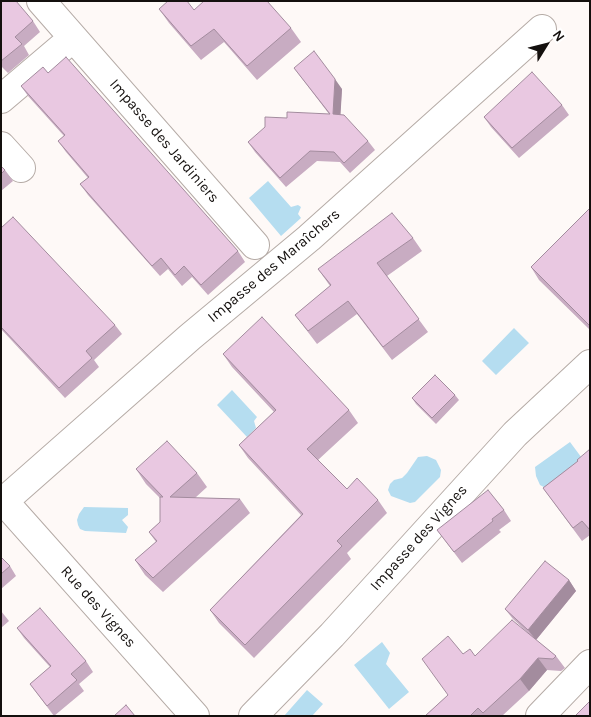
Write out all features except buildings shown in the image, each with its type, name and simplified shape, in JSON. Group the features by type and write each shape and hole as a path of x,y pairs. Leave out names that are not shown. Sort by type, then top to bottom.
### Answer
{"street":[{"name":"Impasse des Jardiniers","path":"41,1 255,245"},
{"name":"Impasse des Maraîchers","path":"3,500 190,337 308,238 542,30"},
{"path":"1,99 73,38"},
{"path":"1,146 22,168"},
{"name":"Impasse des Vignes","path":"253,716 332,635 508,440 590,364"},
{"name":"Rue des Vignes","path":"3,500 195,716"},
{"path":"540,716 590,664"}],"water":[{"path":"268,181 291,207 298,205 301,207 298,214 301,218 281,236 249,198"},
{"path":"514,328 529,343 496,375 482,361"},
{"path":"232,390 257,417 254,421 256,428 247,437 217,405"},
{"path":"570,442 590,469 551,491 540,485 535,467"},
{"path":"427,456 436,460 441,470 440,477 415,502 410,503 391,496 388,490 390,484 394,480 402,478 418,457"},
{"path":"84,507 128,508 128,515 122,520 128,527 126,533 85,531 80,529 77,520"},
{"path":"382,642 390,653 386,664 409,692 389,709 354,665"},
{"path":"307,690 323,704 312,716 284,716"}]}
